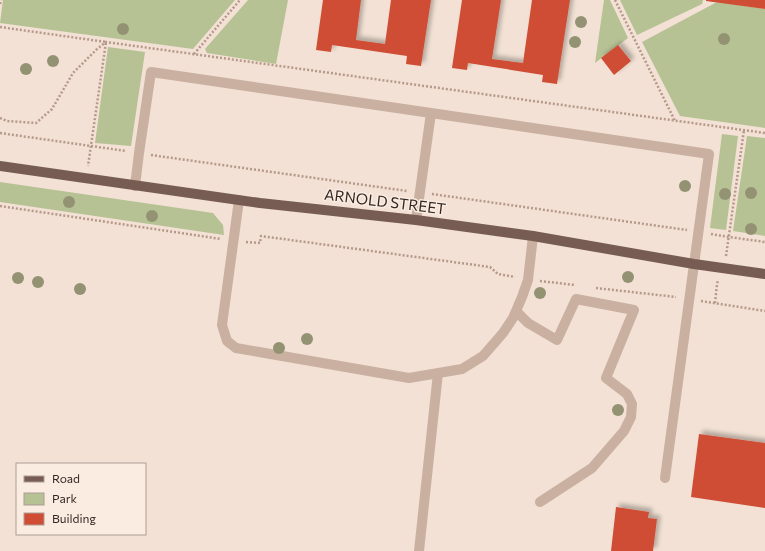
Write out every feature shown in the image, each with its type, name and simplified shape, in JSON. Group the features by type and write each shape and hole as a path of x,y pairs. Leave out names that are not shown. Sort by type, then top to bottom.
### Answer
{"main road":[{"name":"ARNOLD STREET","path":"0,166 239,200 416,220 533,236 694,264 765,274"}],"lane":[{"path":"135,186 151,72 710,154 665,478"},
{"path":"416,220 431,113"},
{"path":"239,200 222,324 227,341 236,348 409,378 462,369 484,356 503,333 516,311 522,297 528,280 533,236"},
{"path":"516,311 528,323 557,340 576,299 634,310 606,378 627,394 632,404 631,417 624,431 592,468 540,502"},
{"path":"419,551 438,373"}],"path":[{"path":"0,4 1,0"},
{"path":"194,54 240,0"},
{"path":"615,0 675,120"},
{"path":"0,27 765,133"},
{"path":"0,118 7,121 36,123 52,109 74,73 96,50 106,42"},
{"path":"86,179 106,42"},
{"path":"715,303 717,284 727,252 744,130"},
{"path":"0,133 699,231 765,242"},
{"path":"0,206 234,241 260,243 261,236 490,267 498,274 528,280 581,286"},
{"path":"589,287 765,310"}],"green space":[{"path":"3,0 235,0 193,49 0,23"},
{"path":"248,0 288,0 276,64 207,53 205,49"},
{"path":"604,0 610,0 628,38 595,63"},
{"path":"620,0 703,0 702,4 637,35"},
{"path":"717,2 765,9 765,128 680,116 642,42"},
{"path":"108,47 145,52 131,146 95,143"},
{"path":"722,134 738,136 726,230 710,228"},
{"path":"747,136 765,138 765,236 733,231"},
{"path":"0,182 213,213 223,225 224,235 0,202"}],"building":[{"path":"323,0 361,0 356,40 385,44 391,0 431,0 421,66 406,64 407,56 332,45 331,52 316,50"},
{"path":"462,0 501,0 492,59 523,63 532,0 570,0 557,84 542,82 543,75 468,63 467,70 452,68"},
{"path":"765,0 765,9 706,1"},
{"path":"618,45 631,61 614,75 601,58"},
{"path":"699,434 765,443 765,508 691,497"},
{"path":"616,507 649,512 648,518 657,519 653,551 611,551"}]}
